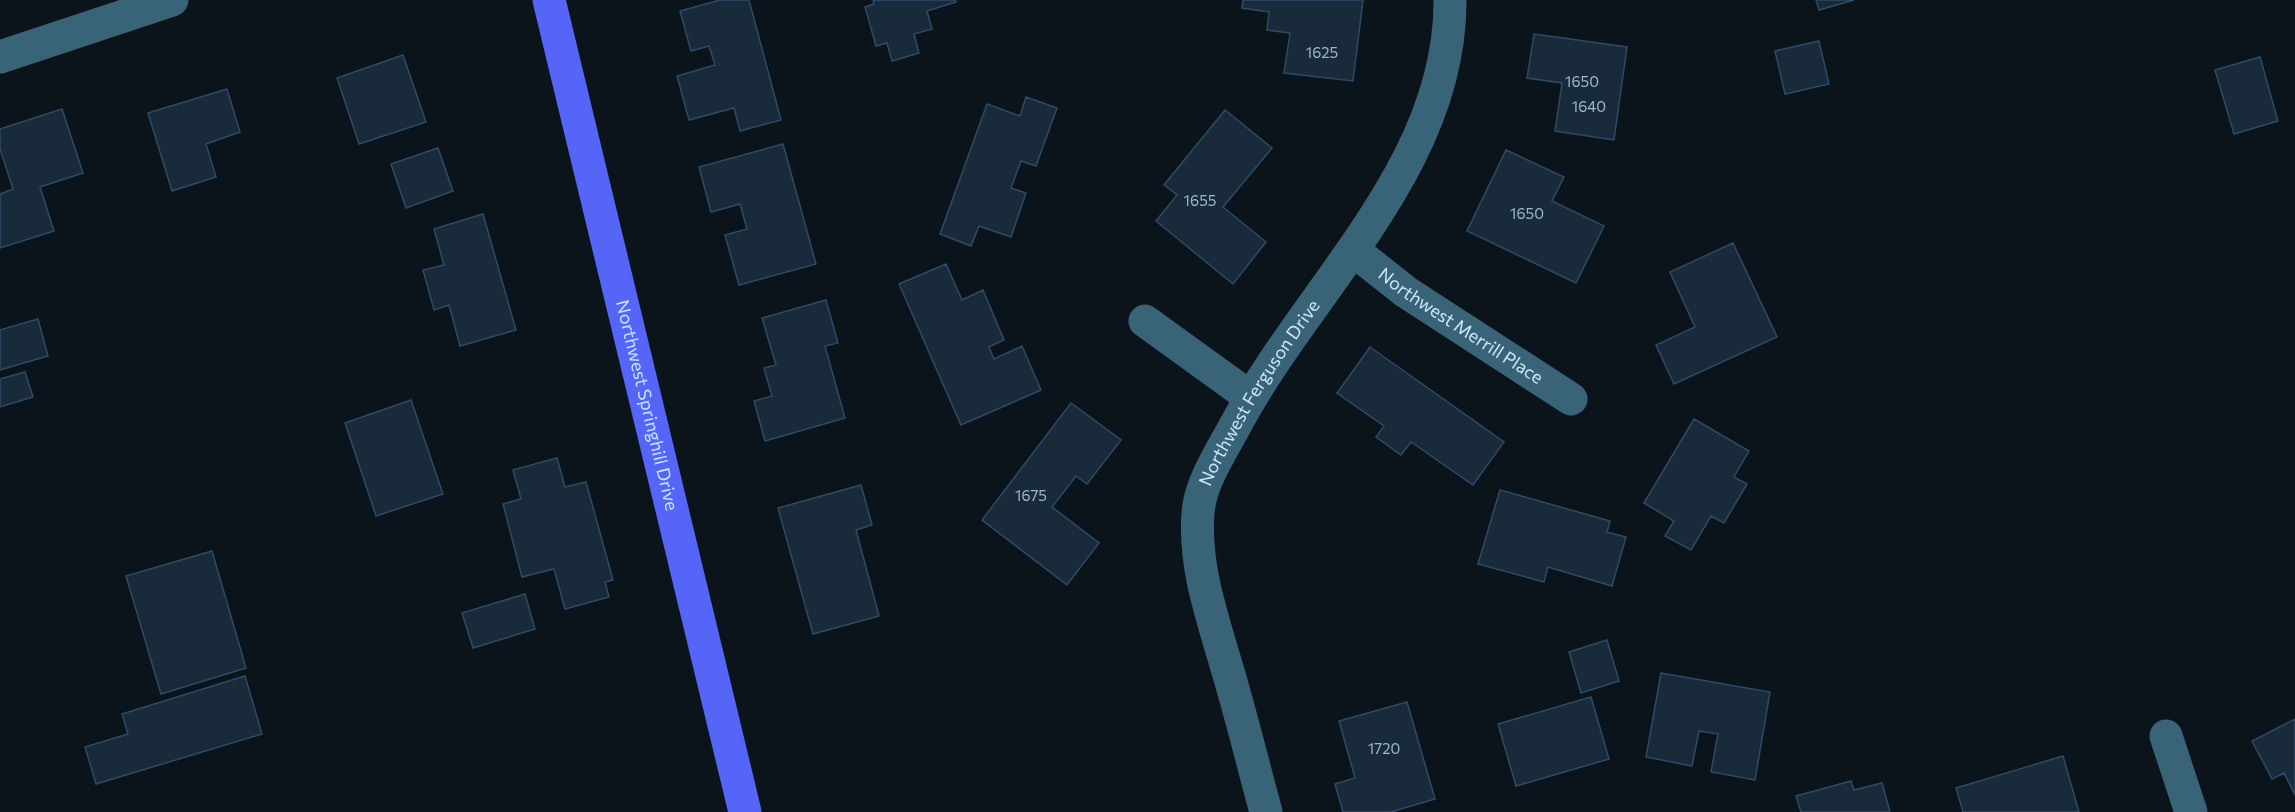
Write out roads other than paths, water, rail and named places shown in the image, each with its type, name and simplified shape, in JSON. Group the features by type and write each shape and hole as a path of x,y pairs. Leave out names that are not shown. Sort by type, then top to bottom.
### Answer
{"main road":[{"name":"Northwest Springhill Drive","path":"549,0 745,812"}],"street":[{"path":"0,57 172,0"},
{"name":"Northwest Ferguson Drive","path":"1266,812 1209,612 1198,560 1198,510 1212,468 1250,397 1353,250 1416,143 1436,99 1446,58 1450,0"},
{"name":"Northwest Merrill Place","path":"1353,250 1406,292 1570,399"},
{"path":"1145,321 1250,397"},
{"path":"2166,736 2191,812"}]}
